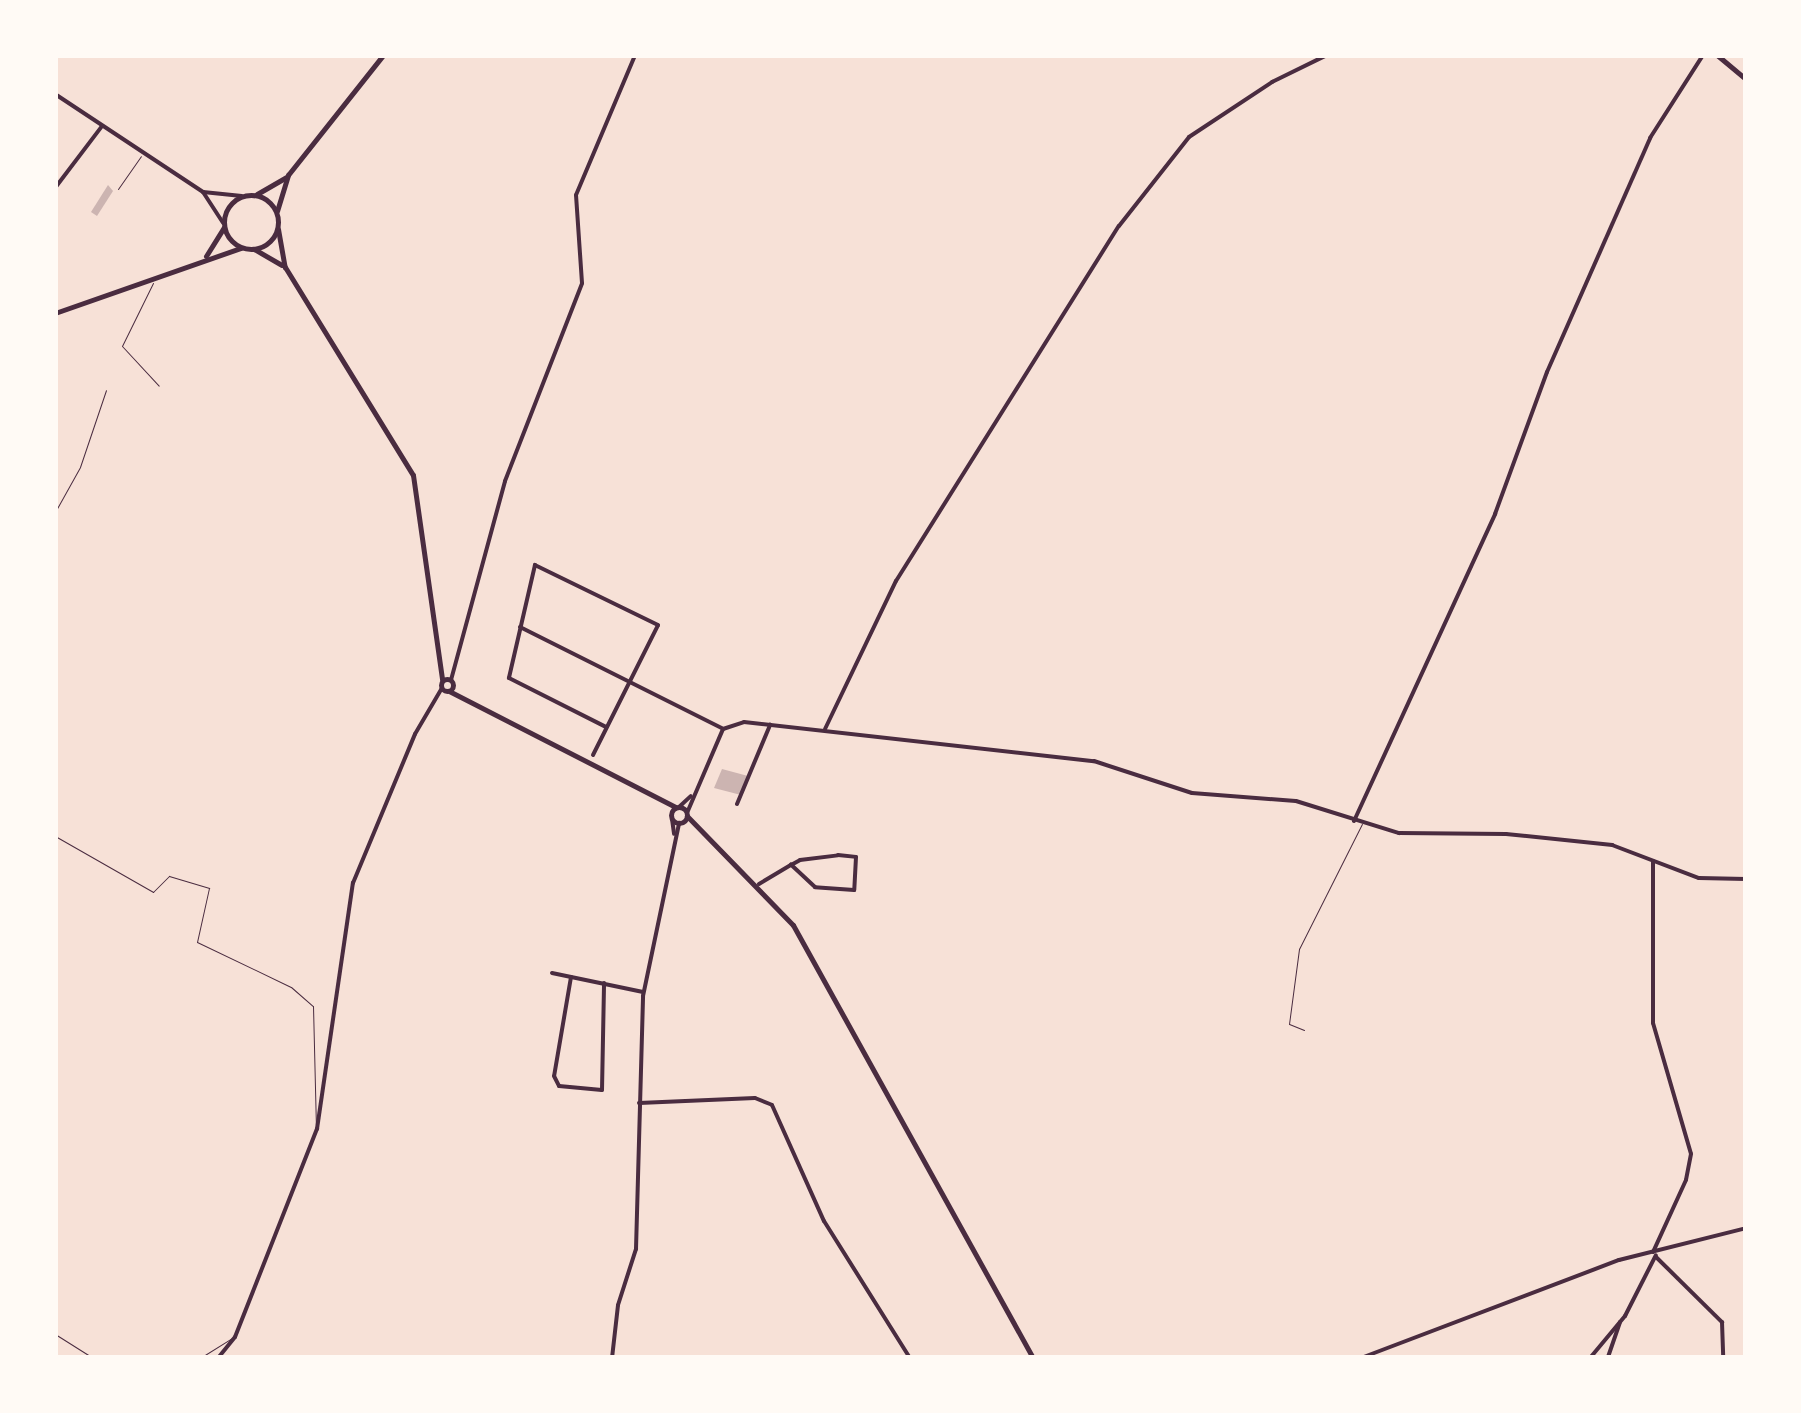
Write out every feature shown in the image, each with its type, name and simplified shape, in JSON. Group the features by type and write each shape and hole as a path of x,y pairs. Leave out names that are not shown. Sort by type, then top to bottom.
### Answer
{"main road":[{"path":"383,55 288,175 276,211 285,266 413,475 440,666 447,684 461,697 678,807 697,830 759,884 814,960 1033,1358"},
{"path":"1717,55 1746,79"},
{"path":"204,258 224,225 230,204 288,175"},
{"path":"255,194 276,211"},
{"path":"224,225 241,248"},
{"path":"254,249 278,229"},
{"path":"55,313 154,283 204,258 241,248 254,249 285,266"},
{"path":"662,802 671,817 697,830"},
{"path":"671,817 678,807"},
{"path":"680,823 687,814"}],"street":[{"path":"218,1358 235,1337 318,1129 353,883 414,734 447,684 505,481 582,283 576,194 635,55"},
{"path":"825,730 896,581 1119,226 1190,137 1256,92 1328,55"},
{"path":"1354,821 1494,514 1547,372 1650,138 1703,55"},
{"path":"55,94 203,192 224,225"},
{"path":"55,188 102,126"},
{"path":"203,192 242,196"},
{"path":"593,755 658,626 654,620 535,565 508,678 606,727"},
{"path":"520,627 723,728"},
{"path":"687,814 691,796 723,728 734,722 770,724 1113,765 1192,793 1296,800 1362,824 1426,837 1506,834 1602,844 1699,878 1746,879"},
{"path":"738,804 770,724"},
{"path":"678,807 691,796"},
{"path":"671,817 674,839"},
{"path":"612,1358 618,1305 636,1249 643,992 659,943 674,839 680,823"},
{"path":"759,884 791,865 818,856 856,858 854,890 815,887 791,865"},
{"path":"1590,1358 1620,1322 1656,1263 1655,1253 1686,1180 1691,1154 1654,1023 1652,861"},
{"path":"552,973 643,992"},
{"path":"571,977 554,1076 559,1086 602,1090 604,983"},
{"path":"638,1102 754,1098 772,1105 824,1221 910,1358"},
{"path":"1360,1358 1655,1253 1746,1228"},
{"path":"1656,1263 1722,1322 1723,1358"},
{"path":"1608,1357 1620,1322"}],"lane":[{"path":"118,189 143,153"},
{"path":"154,283 122,346 159,386"},
{"path":"55,512 80,467 106,390"},
{"path":"1304,1030 1289,1024 1298,949 1362,824"},
{"path":"55,836 153,892 171,876 209,888 197,942 291,987 313,1006 318,1129"},
{"path":"55,1334 93,1358"},
{"path":"200,1358 235,1337"}],"building":[{"path":"108,185 113,191 97,216 91,212"},
{"path":"722,769 748,776 741,795 714,788"}]}
